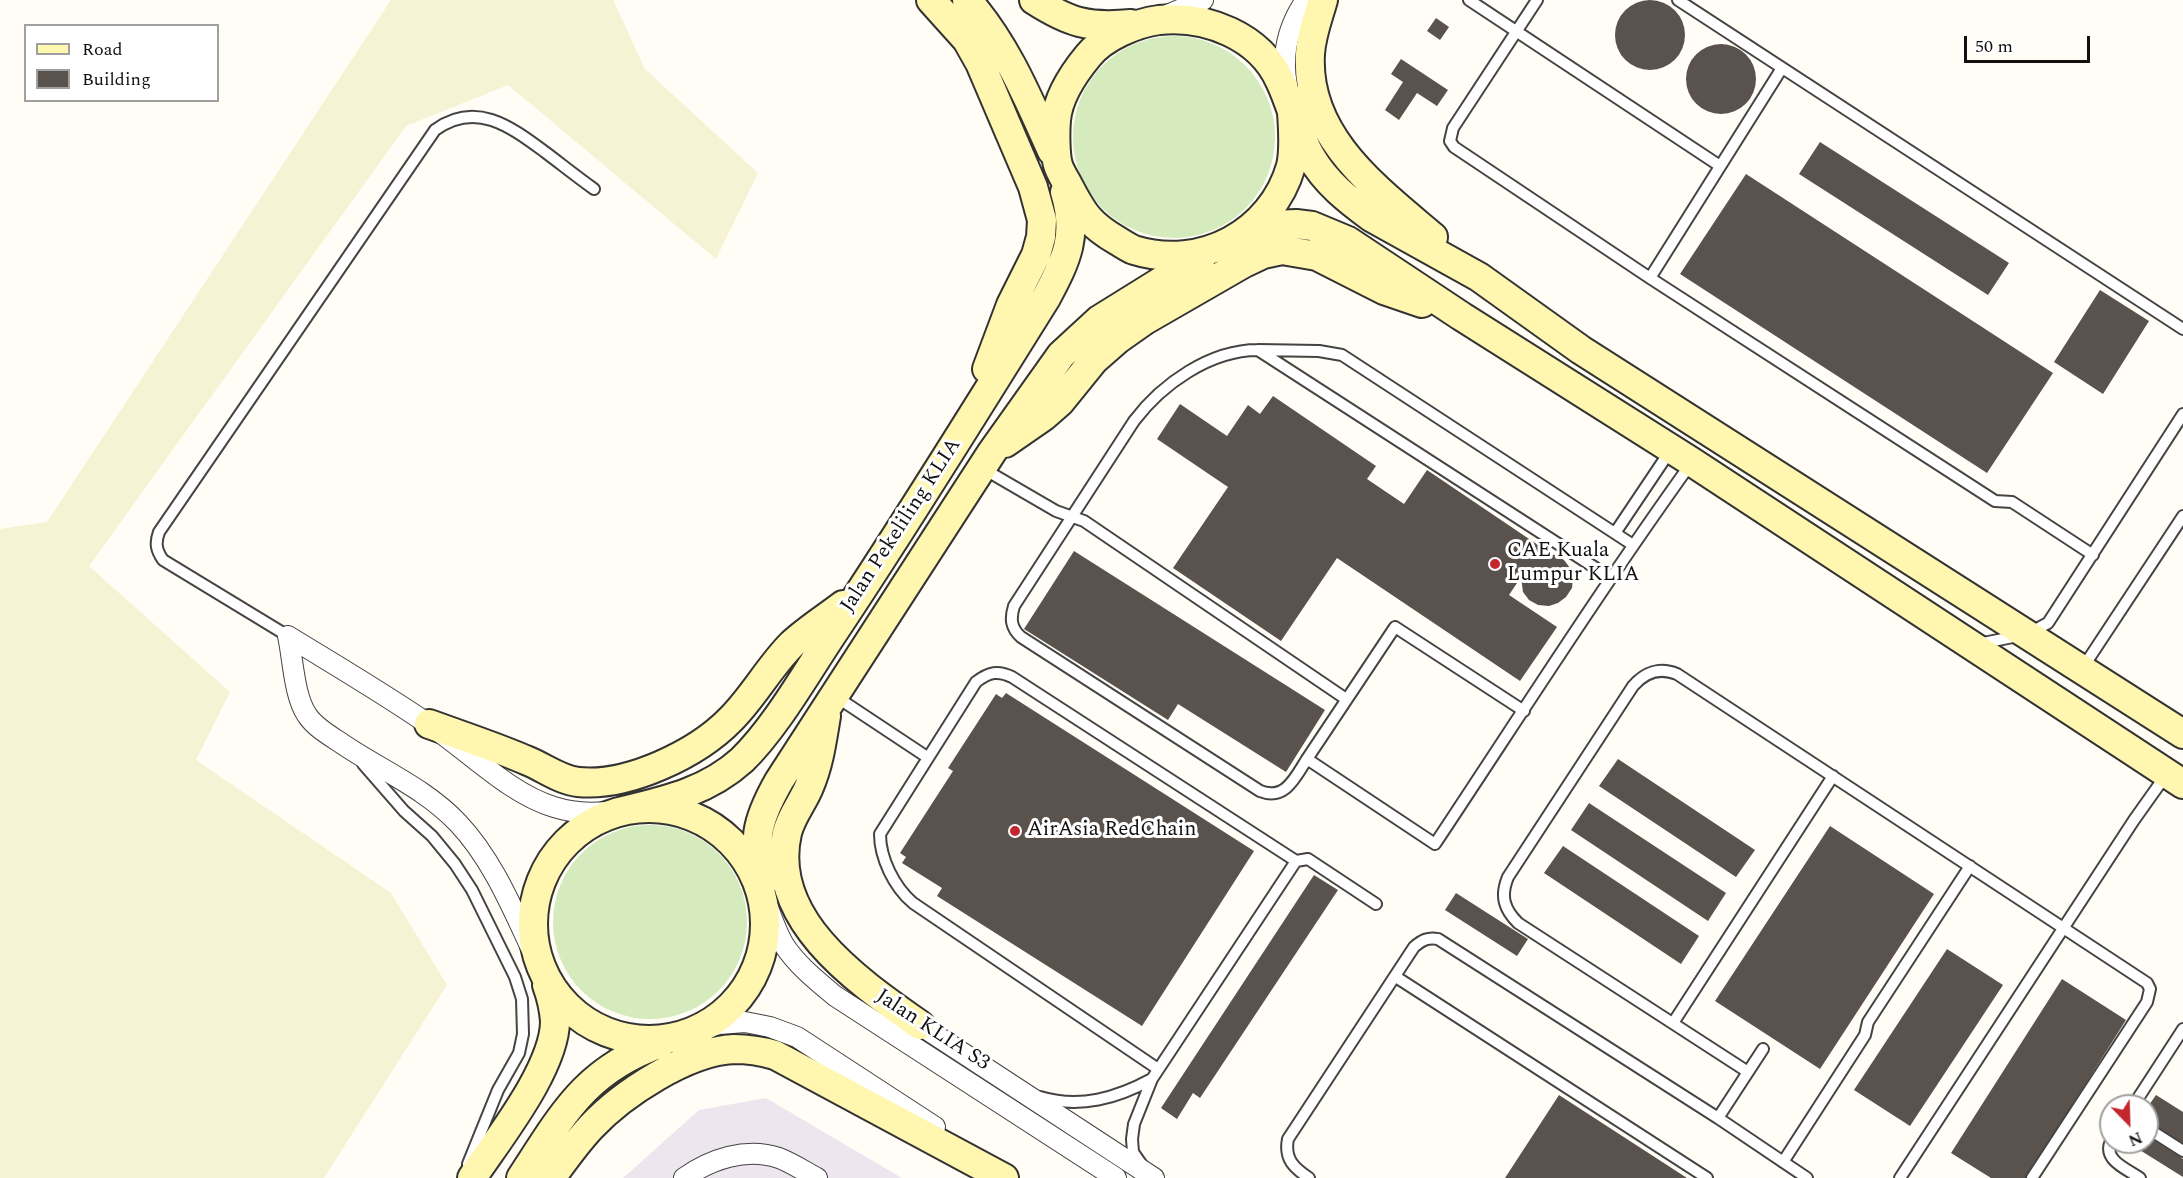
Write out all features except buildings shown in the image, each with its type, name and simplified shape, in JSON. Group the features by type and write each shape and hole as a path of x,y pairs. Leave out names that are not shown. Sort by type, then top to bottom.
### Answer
{"main road":[{"path":"931,0 967,40 980,63 1033,187 1042,220 1041,237 1036,255 1011,305 968,422"},
{"name":"Jalan Pekeliling KLIA","path":"967,0 1003,48 1080,208 1099,230 1133,250 1172,257 1212,251"},
{"name":"Jalan Pekeliling KLIA","path":"521,1178 570,1104 588,1086 625,1059 715,1020 743,994 761,960 767,926 757,855 757,831 763,808 778,781 1044,376 1077,339 1099,320 1132,298 1244,234 1268,212 1284,185 1292,163 1292,112 1280,79 1259,52 1231,32 1198,20 1175,18 1094,26 1074,22 1034,0"},
{"path":"1323,0 1314,29 1310,53 1310,75 1322,117 1334,139 1365,178 1479,277 1581,350 2183,734"},
{"name":"Jalan Pekeliling KLIA","path":"472,1178 532,1087 549,1053 555,1021 552,999 541,969 533,936 535,902 547,869 567,842 595,822 627,810 668,800 718,779 741,760 772,724 861,590 1046,298 1069,251 1071,231 1070,210 1058,164 1056,118 1066,87 1089,54 1115,35 1142,22"},
{"path":"1292,112 1311,156 1323,175 1342,195 1371,217 1479,277"},
{"path":"1244,234 1275,225 1296,224 1312,226 1348,241 1461,316 1682,455 2175,778"},
{"path":"987,460 1060,402 1094,360 1118,339 1145,320 1263,254 1282,250 1317,256 1384,290 1461,316"},
{"path":"429,724 528,761 560,777 578,782 606,780 635,774 665,763 711,737 732,718 777,660 794,643 861,590"},
{"path":"831,702 817,766 788,831 785,870 806,924 826,949 867,987 920,1025"},
{"name":"Jalan Pekeliling KLIA","path":"627,810 661,808 693,816 723,833 746,858 761,888"},
{"name":"Jalan Pekeliling KLIA","path":"541,969 555,993 574,1014 598,1029 624,1038 652,1041 680,1036"},
{"path":"551,1178 592,1126 637,1088 686,1063 709,1054 732,1049 755,1050 775,1055 1004,1178"}],"street":[{"path":"1142,22 1177,12 1203,0"},
{"path":"1292,112 1285,75 1285,50 1290,27 1306,0"},
{"path":"288,636 429,724 526,795 544,803 580,813 627,810"},
{"path":"288,636 300,701 307,716 318,728 351,750 413,786 459,824 491,870 541,969"},
{"name":"Jalan KLIA S3","path":"761,888 774,926 785,946 797,962 835,996 1116,1178"},
{"path":"680,1036 719,1024 745,1022 770,1027 797,1037 1012,1178"},
{"path":"920,1025 1155,1178"},
{"path":"684,1178 714,1161 745,1154 778,1158 817,1178"}],"lane":[{"path":"1469,0 1720,166"},
{"path":"1537,0 1453,128 1450,141 1454,147 1650,278 1995,501 2012,502 2093,555"},
{"path":"1678,0 2183,329"},
{"path":"1650,278 1782,68"},
{"path":"288,636 163,560 157,551 156,542 165,522 435,130 457,119 472,117 501,123 517,132 594,189"},
{"path":"1524,711 1395,627 1290,786 1284,791 1268,794 1021,637 1014,630 1011,622 1014,606 1134,421 1156,397 1186,374 1209,362 1233,353 1258,350 1319,351 1342,355 1633,545"},
{"path":"1258,350 1611,578"},
{"path":"1972,645 2028,634 2048,623 2183,414"},
{"path":"1615,533 1682,455"},
{"path":"1307,759 1435,844 1633,545 1682,455"},
{"path":"987,460 1056,511 1084,521 1346,699"},
{"path":"2082,669 2183,516"},
{"path":"1748,1072 1518,922 1505,906 1503,896 1508,877 1633,686 1648,673 1669,671 1677,674 2143,979 2150,989 2150,996 2032,1178"},
{"path":"1155,1074 902,894 882,853 880,834 976,682 993,672 1003,672 1296,861 1308,859 1377,904"},
{"path":"831,702 927,757"},
{"path":"351,750 404,811 432,836 455,864 472,890 500,946 515,977 522,999 523,1034 519,1053 498,1090 462,1178"},
{"path":"1673,1023 1833,776"},
{"path":"1901,1178 2134,820 2144,806 2175,778"},
{"path":"1155,1178 1139,1162 1133,1152 1132,1139 1134,1124 1155,1074 1296,861"},
{"path":"1783,1162 1865,1035 1868,1022 1970,866"},
{"path":"1309,1178 1292,1165 1287,1153 1288,1139 1420,941 1433,938 1438,939 1718,1118 1807,1178"},
{"path":"1396,977 1707,1178"},
{"path":"2141,1094 2183,1029"},
{"path":"1718,1118 1763,1049"},
{"path":"1013,1086 1044,1098 1070,1103 1113,1097 1155,1074"},
{"path":"2159,1136 2183,1151"},
{"path":"2109,1154 2140,1178"}],"shaded area":[{"path":"391,0 613,0 645,69 758,173 716,259 508,85 406,126 89,566 230,692 196,760 391,893 447,985 324,1178 0,1178 0,529 47,522"},
{"path":"766,1098 902,1178 623,1178 699,1110"}],"green space":[{"path":"1174,36 1203,40 1222,48 1252,73 1263,89 1271,108 1275,137 1271,166 1263,185 1238,215 1222,226 1203,234 1174,238 1145,234 1126,226 1096,201 1085,185 1077,166 1073,137 1077,108 1085,89 1110,59 1126,48 1145,40"},
{"path":"650,825 687,832 704,841 719,853 731,868 740,885 747,922 740,959 731,976 719,991 704,1003 687,1012 650,1019 613,1012 596,1003 581,991 569,976 560,959 553,922 560,885 569,868 581,853 596,841 613,832"}],"place":[{"name":"CAE Kuala Lumpur KLIA","path":"1495,564"},
{"name":"AirAsia RedChain","path":"1015,831"}]}
